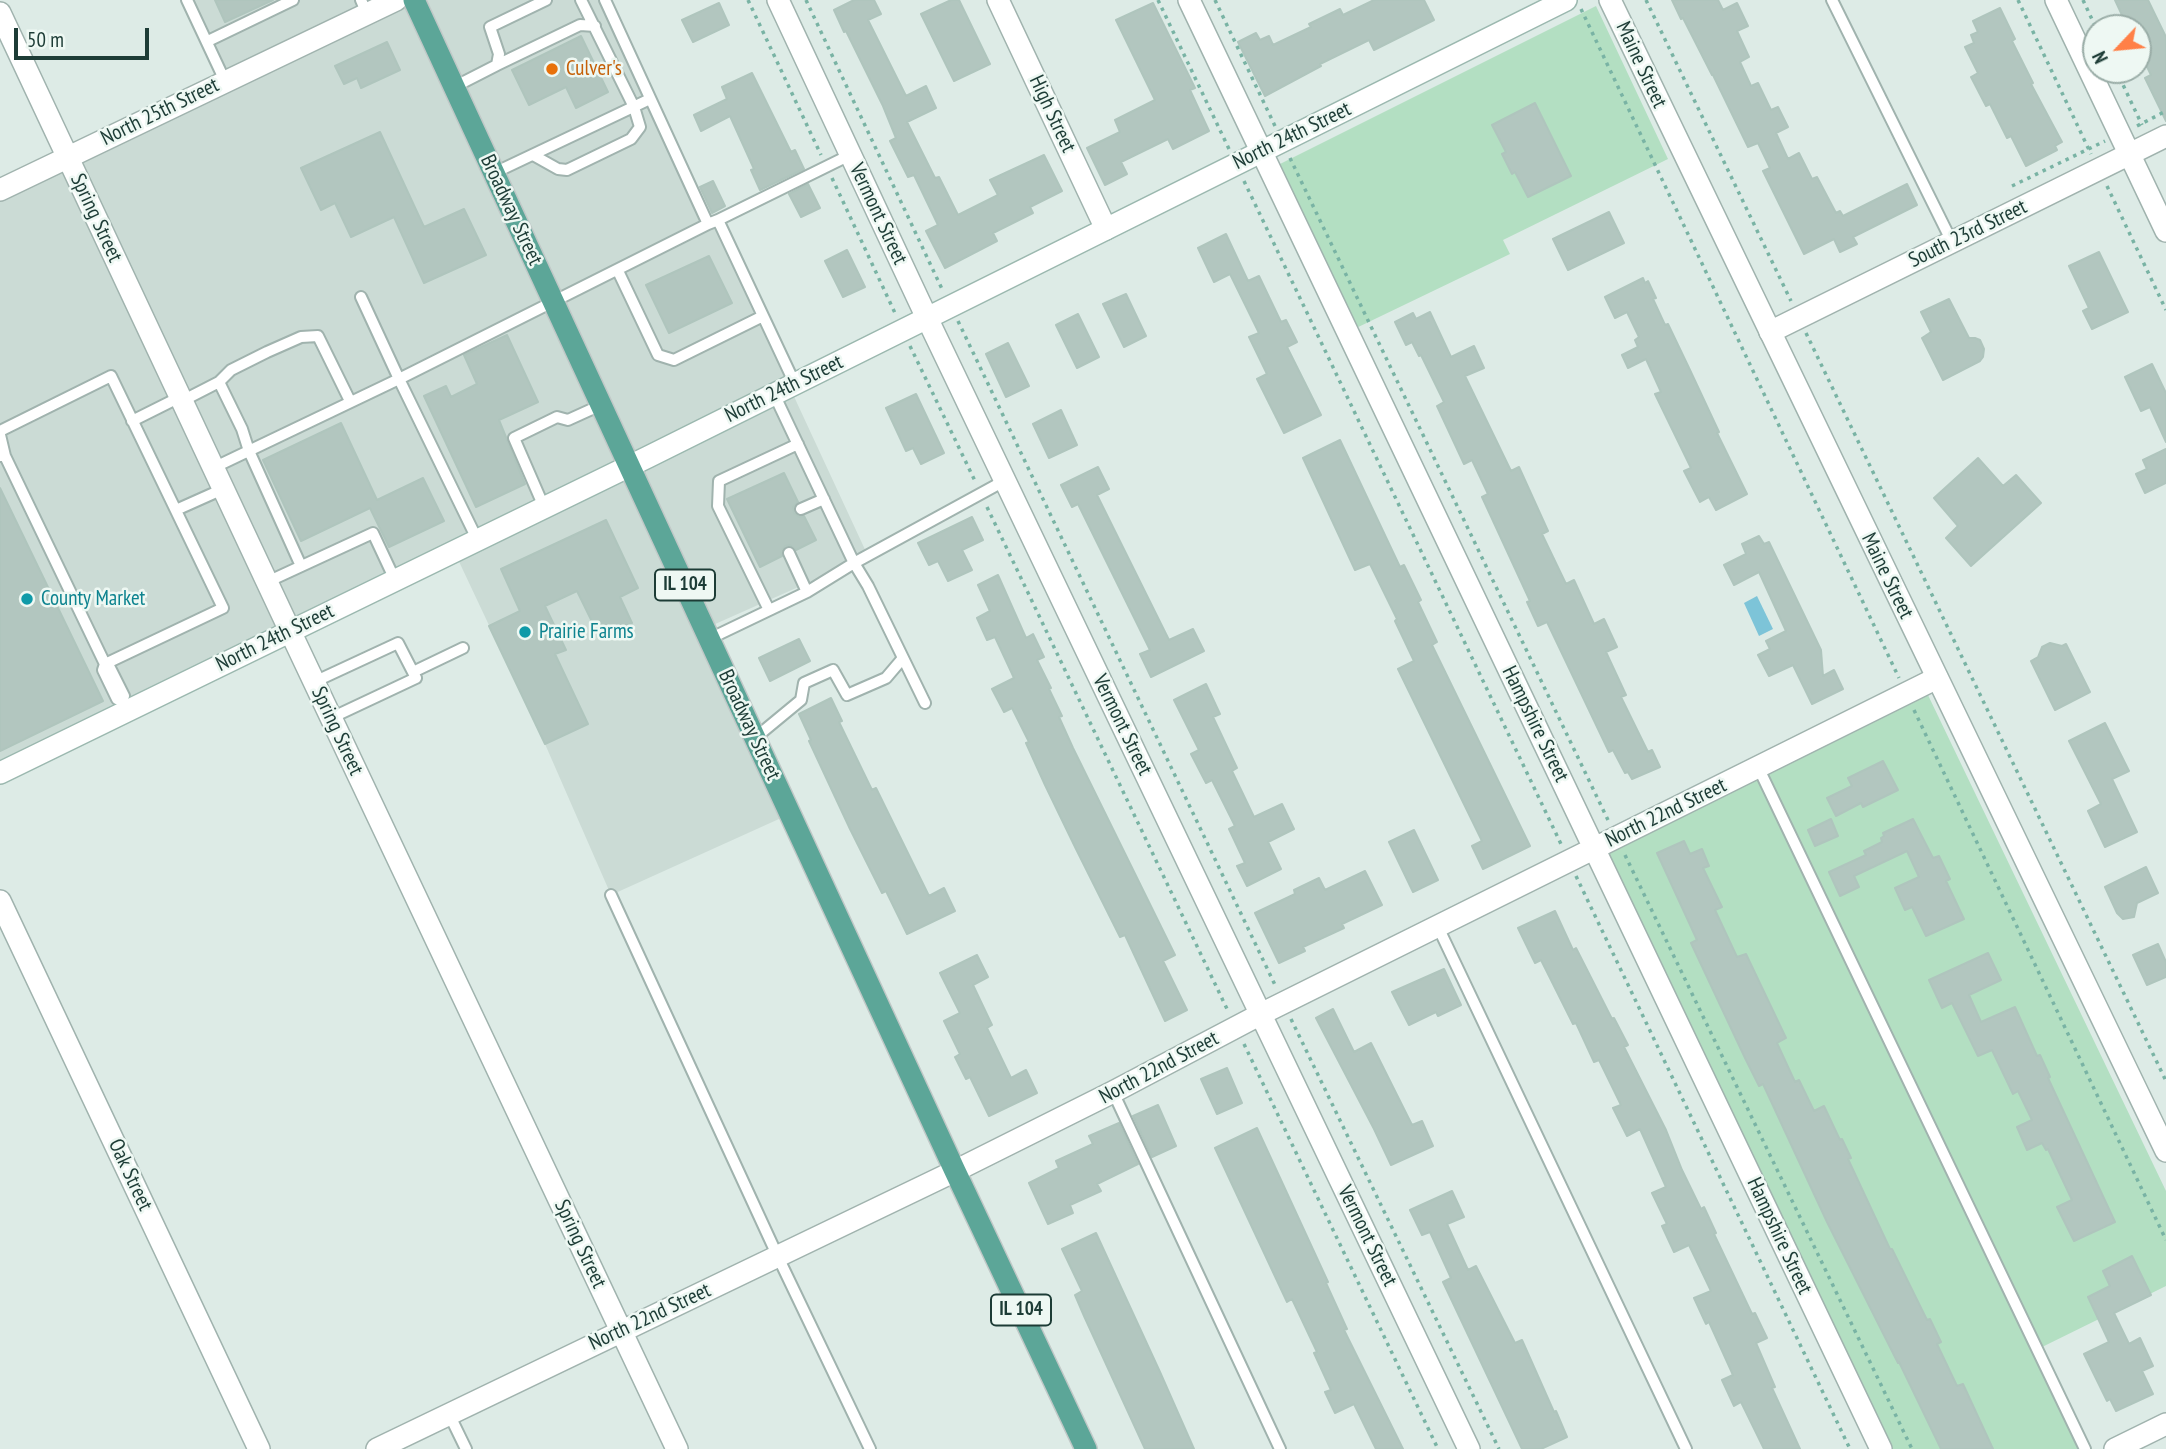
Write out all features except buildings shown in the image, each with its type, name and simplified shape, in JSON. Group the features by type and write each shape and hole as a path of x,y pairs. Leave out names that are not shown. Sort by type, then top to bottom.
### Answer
{"main road":[{"name":"Broadway Street","path":"414,0 1086,1449"}],"street":[{"name":"North 25th Street","path":"0,190 225,81 364,7 396,0"},
{"name":"Vermont Street","path":"778,0 926,318 1469,1449"},
{"name":"High Street","path":"998,0 1106,229"},
{"name":"Hampshire Street","path":"1189,0 1881,1449"},
{"name":"North 24th Street","path":"0,773 125,706 290,631 477,540 1566,0"},
{"name":"Maine Street","path":"1610,0 2165,1144"},
{"path":"2056,0 2166,231"},
{"name":"Spring Street","path":"0,13 677,1449"},
{"name":"South 23rd Street","path":"1770,332 2159,139"},
{"name":"North 22nd Street","path":"377,1449 955,1171 1261,1014 1937,678"},
{"name":"Oak Street","path":"0,901 259,1449"},
{"path":"2115,1449 2166,1424"}],"lane":[{"path":"187,0 225,81"},
{"path":"208,41 293,0"},
{"path":"497,65 499,54 489,26 546,0"},
{"path":"533,155 558,169 567,170 631,139 640,127 634,107 581,0"},
{"path":"605,0 650,99 763,316 795,384"},
{"path":"1832,0 1952,242"},
{"path":"454,87 580,25 594,26"},
{"path":"494,173 650,99"},
{"path":"213,468 554,303 850,155"},
{"path":"618,271 658,355 674,360 763,316"},
{"path":"361,297 477,540"},
{"path":"132,421 219,382 231,370 301,337 318,336 350,401"},
{"path":"105,664 223,608 111,376 0,433 2,456 105,664 103,670 117,699 125,706"},
{"path":"219,382 301,566"},
{"path":"774,394 854,563 925,703"},
{"path":"544,507 514,438 557,416 568,420 601,405"},
{"path":"769,610 740,539 718,506 719,481 798,444"},
{"path":"709,639 807,592 854,563 1004,481"},
{"path":"176,510 223,489"},
{"path":"801,509 824,499"},
{"path":"267,582 373,533 395,580"},
{"path":"789,553 807,592"},
{"path":"314,682 398,643 416,678 331,718"},
{"path":"413,672 463,649"},
{"path":"755,738 801,700 804,683 832,670 847,695 886,678 903,658"},
{"path":"1758,768 2085,1449"},
{"path":"611,895 870,1449"},
{"path":"1438,927 1686,1449"},
{"path":"1113,1092 1280,1449"},
{"path":"449,1414 466,1449"}],"path":[{"path":"748,0 1438,1449"},
{"path":"806,0 1283,1003 1499,1449"},
{"path":"1158,0 1850,1449"},
{"path":"1215,0 1912,1449"},
{"path":"1577,0 2166,1240"},
{"path":"1646,0 2166,1080"},
{"path":"2123,84 2142,123 2159,139"},
{"path":"2012,186 2166,111"}],"shaded area":[{"path":"186,0 610,0 868,556 713,625 790,814 611,895 545,744 454,551 0,773 0,190 224,81"}],"green space":[{"path":"1596,6 1668,159 1503,240 1510,254 1352,330 1274,167"},
{"path":"1927,693 2166,1191 2166,1286 2038,1349 2085,1449 1891,1449 1606,854"}],"water":[{"path":"1757,596 1773,629 1759,636 1744,603"}],"place":[{"name":"Culver's","path":"552,69"},
{"name":"County Market","path":"27,599"},
{"name":"Prairie Farms","path":"525,632"}]}
